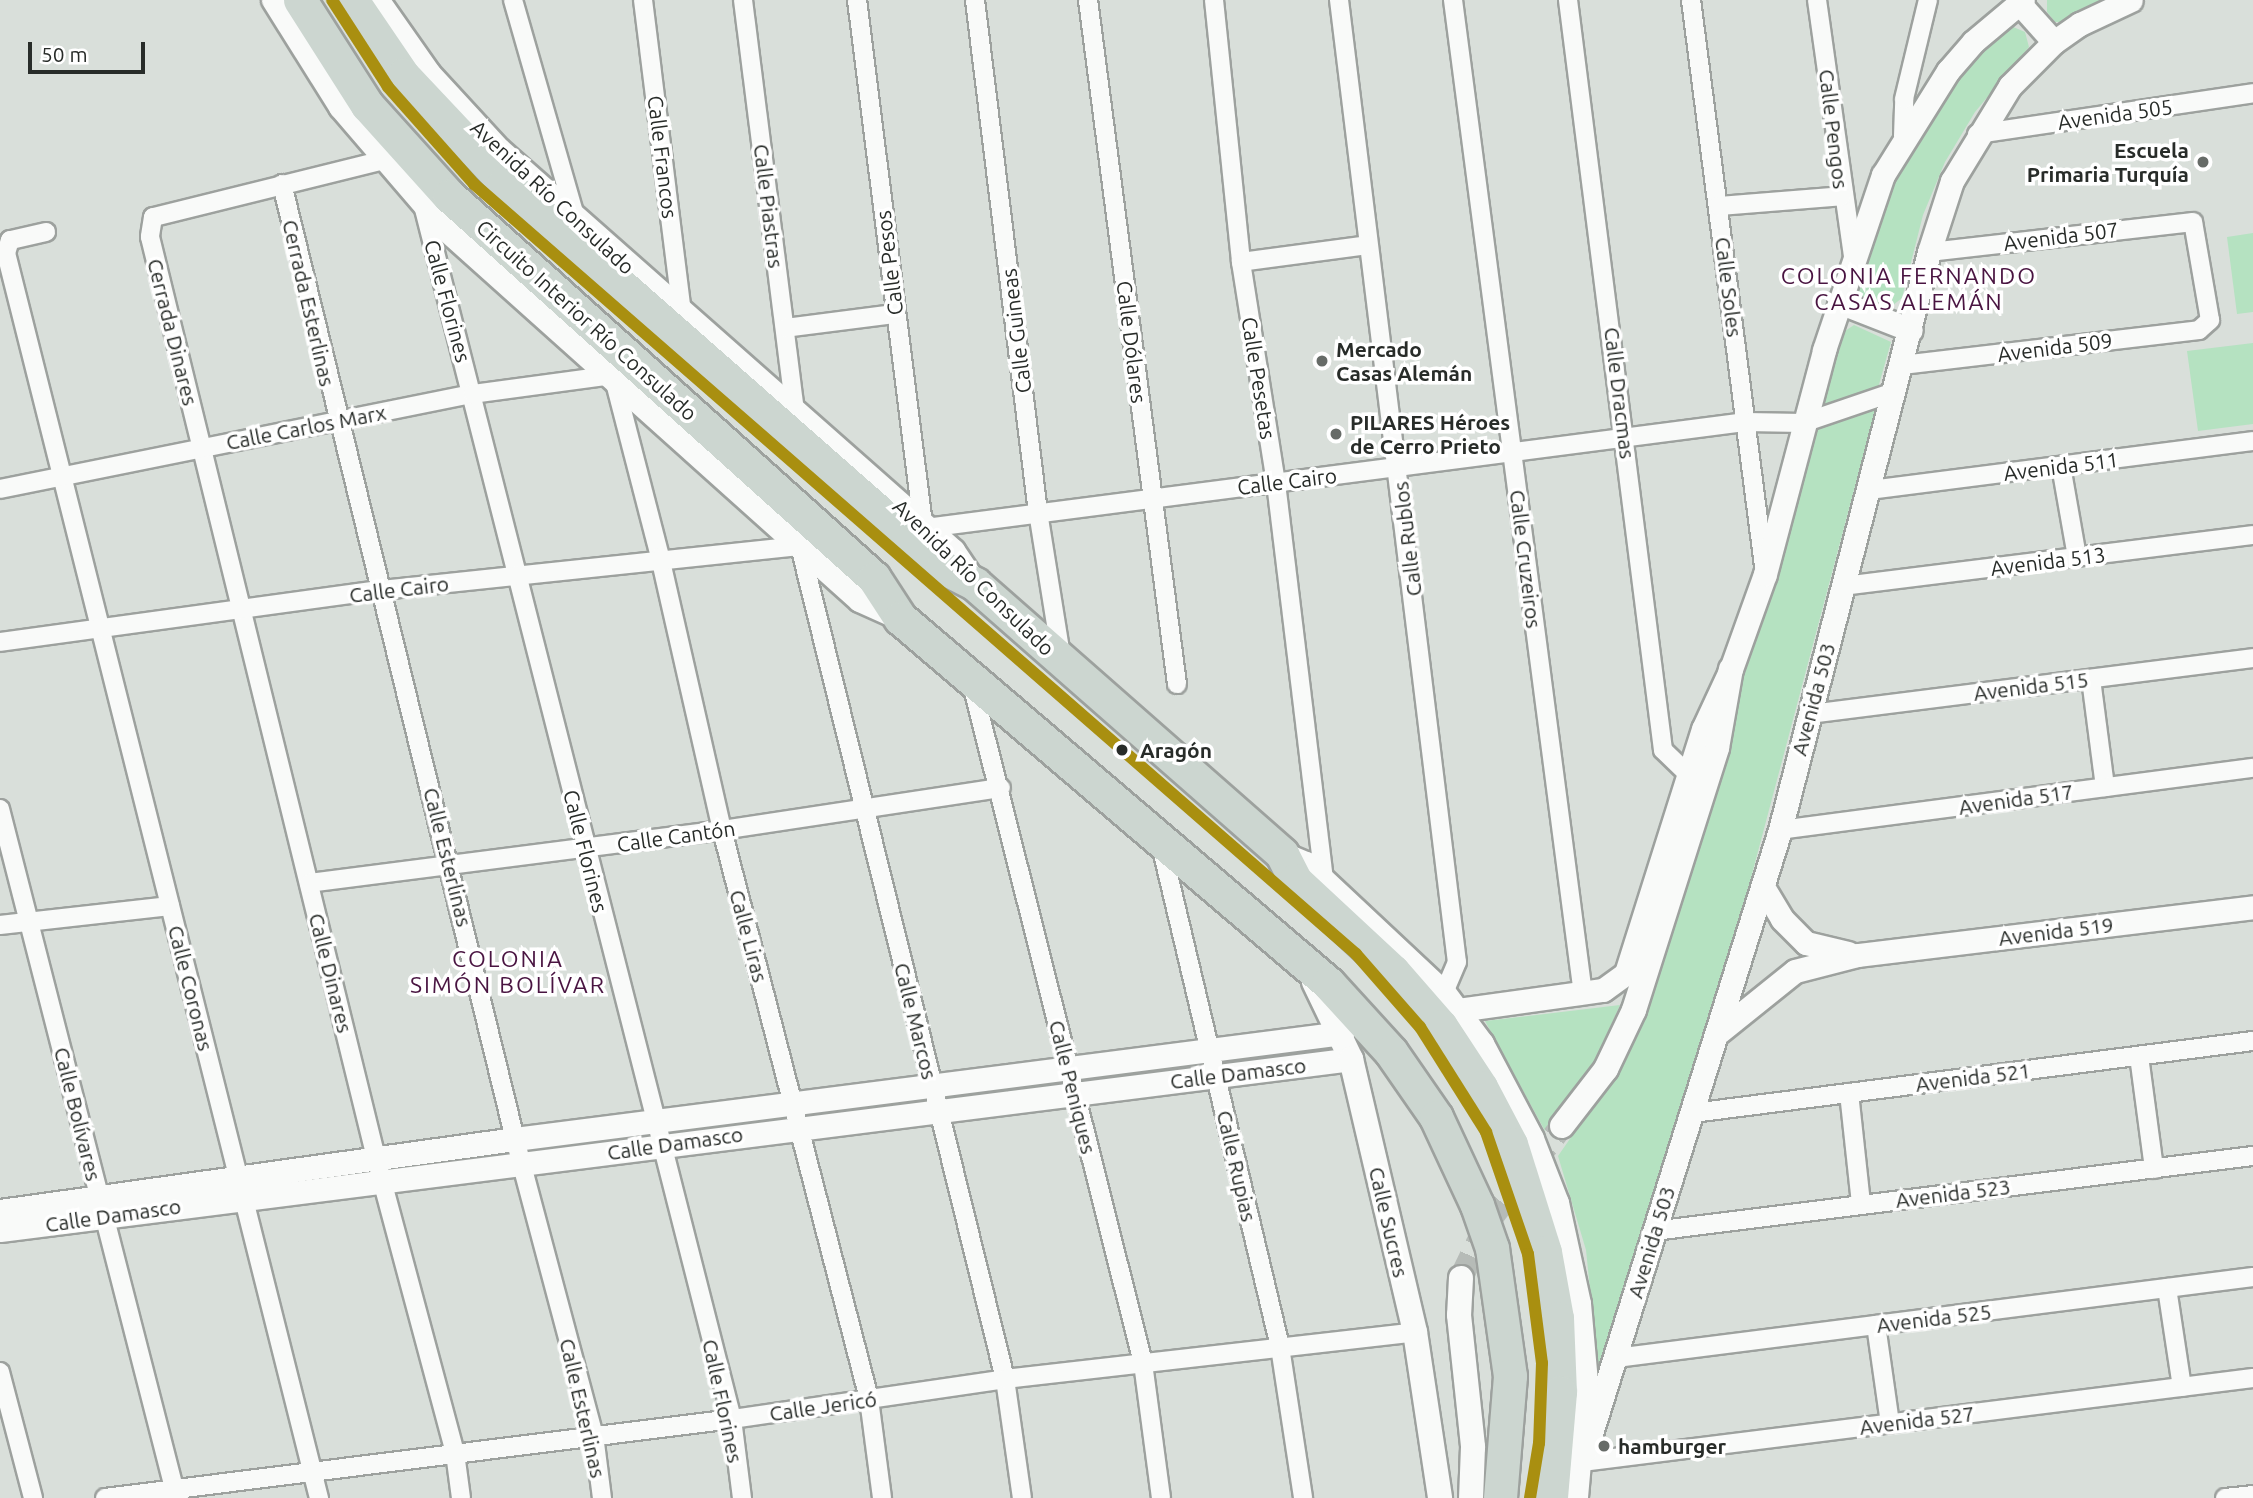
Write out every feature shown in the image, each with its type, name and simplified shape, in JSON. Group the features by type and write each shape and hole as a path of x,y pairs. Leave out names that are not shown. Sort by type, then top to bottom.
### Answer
{"highway":[{"name":"Circuito Interior Río Consulado","path":"300,0 367,105 423,170 874,578 900,618"},
{"path":"352,0 403,75 504,182 942,567 975,584"},
{"name":"Avenida Río Consulado","path":"975,584 1282,854"},
{"path":"900,618 1298,958 1360,1014 1414,1082 1477,1205 1500,1289 1510,1376 1500,1498"},
{"path":"1282,854 1295,880 1393,971 1441,1026 1481,1087 1511,1144 1539,1226 1557,1318 1559,1426 1551,1498"}],"main road":[{"path":"274,0 322,80 423,205 860,600 900,618"},
{"name":"Avenida Río Consulado","path":"377,0 397,33 462,112 576,220 953,551 975,584"},
{"path":"1562,1126 1606,1069 1634,1010 1717,748 1731,669"},
{"name":"Avenida Río Consulado","path":"1282,854 1306,864 1451,1001 1520,1112 1547,1174 1566,1237 1583,1345 1581,1462 1576,1498"},
{"name":"Calle Sucres","path":"1298,958 1342,1032 1351,1059 1415,1332 1440,1498"},
{"path":"1461,1278 1459,1315 1473,1447 1471,1498"}],"street":[{"path":"513,0 576,220"},
{"name":"Calle Francos","path":"643,0 682,314"},
{"name":"Calle Piastras","path":"743,0 795,412"},
{"name":"Calle Pesos","path":"857,0 895,314 925,526"},
{"name":"Calle Guineas","path":"975,0 1038,512 1062,661"},
{"name":"Calle Dólares","path":"1088,0 1177,684"},
{"name":"Calle Pesetas","path":"1214,0 1241,262 1276,483 1324,880"},
{"name":"Calle Rublos","path":"1339,0 1457,962 1451,1001"},
{"name":"Calle Cruzeiros","path":"1453,0 1583,994"},
{"name":"Calle Dracmas","path":"1568,0 1626,438 1663,750 1689,775"},
{"name":"Calle Soles","path":"1691,0 1765,574"},
{"name":"Calle Pengos","path":"1818,0 1842,196 1853,257"},
{"path":"1903,136 1904,99 1928,0"},
{"name":"Avenida 503","path":"1581,1462 1616,1358 1780,830 1930,252 1952,181 1977,134 2010,86 2054,42 2080,24 2132,0"},
{"path":"1451,1001 1583,994 1618,983 1626,973 1703,729 1731,669 1765,574 1803,423 1853,257 1883,175 1903,136 1956,61 2021,1 2054,42"},
{"name":"Avenida 505","path":"1977,134 2253,93"},
{"path":"282,184 384,160"},
{"name":"Cerrada Dinares","path":"202,447 150,237 153,216 282,184"},
{"name":"Cerrada Esterlinas","path":"282,184 337,422"},
{"path":"1719,206 1842,196"},
{"name":"Calle Florines","path":"423,205 473,394 516,576 660,1145 732,1419 742,1498"},
{"name":"Avenida 507","path":"1930,252 2193,222 2210,314 2208,325"},
{"name":"Calle Coronas","path":"46,232 10,240 6,253 66,478 100,632 316,1472 319,1498"},
{"path":"1241,262 1367,245"},
{"path":"1839,302 1911,330"},
{"path":"785,328 895,314"},
{"name":"Avenida 509","path":"1902,365 2208,325"},
{"name":"Calle Carlos Marx","path":"0,489 66,478 202,447 473,394 613,375"},
{"name":"Calle Liras","path":"613,375 660,557 722,831 869,1399 882,1498"},
{"name":"Calle Cairo","path":"925,526 1746,422 1803,423 1894,392"},
{"name":"Calle Esterlinas","path":"337,422 451,866 521,1164 593,1435 602,1498"},
{"name":"Avenida 511","path":"1870,490 2253,441"},
{"name":"Calle Dinares","path":"202,447 379,1168 455,1453 461,1498"},
{"path":"2061,466 2077,557"},
{"name":"Avenida 513","path":"1843,586 2253,535"},
{"name":"Calle Cairo","path":"0,642 100,632 381,590 660,557 800,546"},
{"name":"Calle Marcos","path":"800,546 862,809 1005,1379 1022,1498"},
{"name":"Avenida 515","path":"1810,714 2253,658"},
{"name":"Calle Peniques","path":"971,679 1001,788 1068,1069 1143,1363 1161,1498"},
{"path":"2091,679 2105,787"},
{"name":"Avenida 517","path":"1780,830 2253,768"},
{"name":"Calle Cantón","path":"309,883 722,831 1001,788"},
{"name":"Calle Bolívares","path":"0,808 178,1493"},
{"name":"Calle Rupias","path":"1158,836 1280,1348 1303,1498"},
{"name":"Avenida 519","path":"1763,887 1782,919 1806,943 1858,955"},
{"path":"0,925 170,906"},
{"name":"Avenida 519","path":"1717,1033 1795,971 1858,955 2253,907"},
{"name":"Calle Damasco","path":"379,1168 521,1164 660,1145 932,1087 1211,1053 1342,1032"},
{"name":"Avenida 521","path":"1693,1113 2253,1041"},
{"path":"2138,1056 2154,1169"},
{"name":"Calle Damasco","path":"0,1230 102,1207 379,1168 515,1139 655,1122 938,1110 1351,1059"},
{"path":"1849,1093 1861,1205"},
{"name":"Avenida 523","path":"1654,1231 2253,1156"},
{"name":"Calle Damasco","path":"0,1211 102,1207"},
{"name":"Avenida 525","path":"1616,1358 2253,1278"},
{"path":"2167,1288 2182,1387"},
{"path":"1876,1325 1890,1423"},
{"name":"Calle Jericó","path":"105,1498 178,1493 455,1453 732,1419 1005,1379 1415,1332"},
{"path":"0,1372 33,1498"},
{"name":"Avenida 527","path":"1581,1462 2253,1378"},
{"path":"2225,1498 2253,1494"}],"green space":[{"path":"2047,0 2109,0 2064,22 2055,22 2047,12"},
{"path":"2011,26 2025,32 2029,47 1975,112 1945,162 1923,215 1902,298 1888,309 1857,298 1853,290 1883,197 1952,78"},
{"path":"2253,233 2253,312 2237,314 2227,237"},
{"path":"1854,325 1891,342 1878,388 1816,413 1835,353 1845,331"},
{"path":"2253,343 2253,424 2198,431 2187,351"},
{"path":"1876,407 1739,923 1598,1367 1586,1250 1558,1156 1615,1074 1812,429"},
{"path":"1620,1005 1592,1068 1545,1131 1485,1021"}],"tunnel":[{"path":"1461,1278 1488,1222 1562,1126"}],"transit line":[{"path":"332,0 388,87 474,184 1356,954 1420,1027 1486,1132 1528,1254 1542,1363 1539,1443 1530,1498"}],"place":[{"name":"Escuela Primaria Turquía","path":"2203,162"},
{"name":"Mercado Casas Alemán","path":"1322,361"},
{"name":"PILARES Héroes de Cerro Prieto","path":"1336,434"},
{"name":"Aragón","path":"1122,750"},
{"name":"hamburger","path":"1604,1446"}],"district":[{"name":"COLONIA FERNANDO CASAS ALEMÁN","path":"1909,289"},
{"name":"COLONIA SIMÓN BOLÍVAR","path":"508,972"}]}
